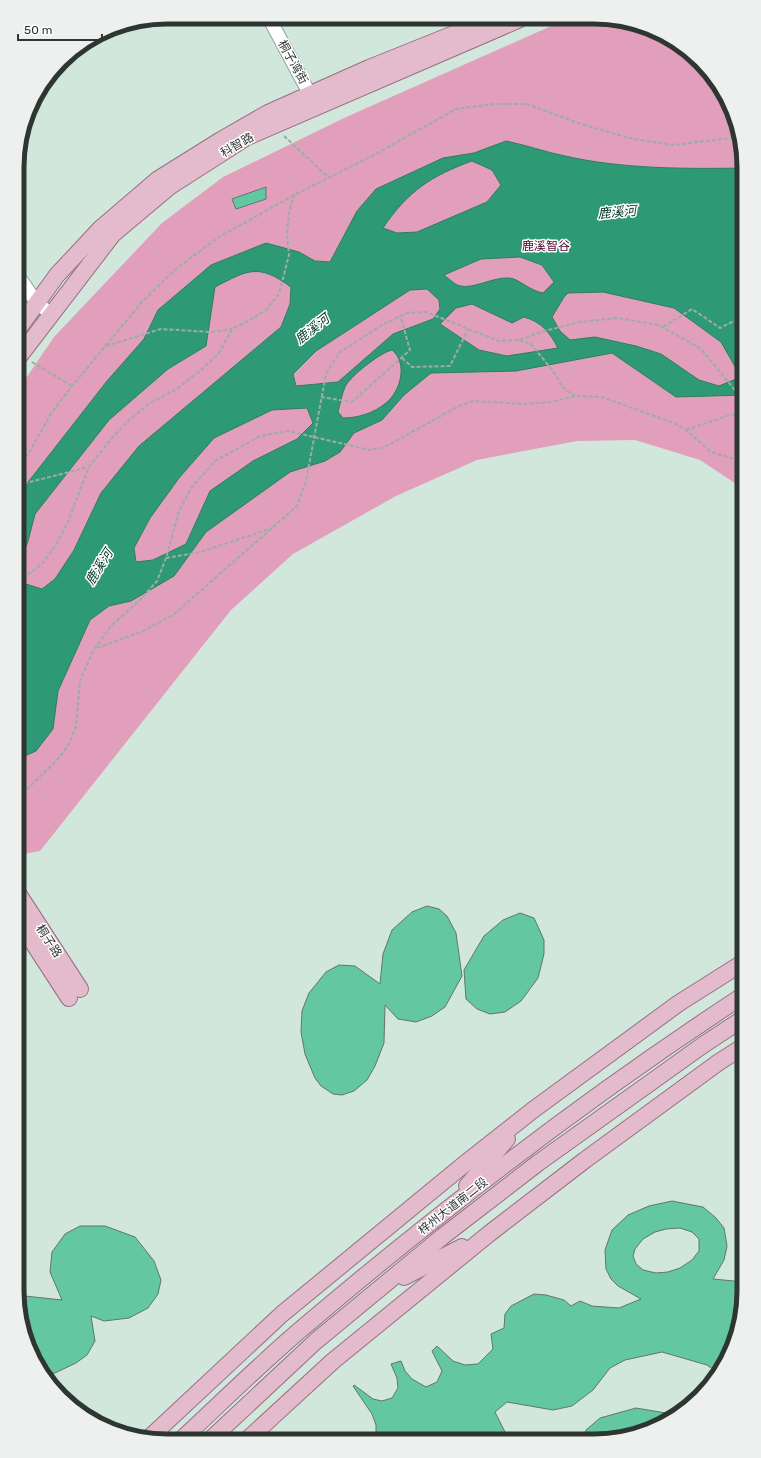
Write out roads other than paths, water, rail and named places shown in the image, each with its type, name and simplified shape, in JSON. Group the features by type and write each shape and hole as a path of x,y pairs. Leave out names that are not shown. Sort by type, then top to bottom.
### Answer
{"main road":[{"name":"科智路","path":"24,350 113,234 169,187 247,137 273,126 314,100 480,24"},
{"name":"科智路","path":"24,321 57,274 100,228 157,180 221,140 268,113 314,100 507,24"},
{"name":"桐子路","path":"24,905 74,994 24,927"},
{"path":"154,1434 282,1314 533,1110 679,1003 737,966"},
{"name":"梓州大道南二段","path":"188,1434 305,1326 446,1210 541,1138 694,1027 737,999"},
{"name":"梓州大道南二段","path":"216,1434 316,1340 442,1237 538,1163 703,1045 737,1023"},
{"path":"254,1434 333,1361 490,1233 585,1160 737,1051"},
{"path":"446,1210 533,1110"},
{"path":"376,1291 490,1233"}],"street":[{"name":"桐子湾街","path":"272,24 314,100"},
{"path":"24,285 37,303 51,314"}],"water":[{"name":"鹿溪河","path":"506,141 558,154 609,164 677,168 737,168 737,370 721,342 674,308 603,292 568,293 552,317 560,331 570,340 595,337 636,346 661,354 699,380 719,386 737,379 737,395 676,397 612,353 516,371 431,373 404,395 382,420 354,433 340,452 325,461 290,472 206,532 174,576 131,601 109,606 90,620 58,691 53,729 36,751 24,756 24,581 26,584 42,589 55,579 74,550 101,493 139,446 281,327 290,304 291,287 270,274 253,272 236,276 215,287 206,346 168,369 109,420 35,514 24,552 24,487 107,381 144,339 158,310 211,265 266,243 299,252 315,261 330,262 357,211 376,189 443,158 474,153","holes":["472,161 492,170 501,185 487,202 417,232 397,233 383,228 392,215 411,194 432,179","520,257 542,265 554,282 543,293 533,290 516,280 509,278 497,279 471,286 460,286 444,275 481,259","427,289 439,300 440,309 433,319 393,334 338,382 296,386 293,374 316,351 410,290","472,304 512,323 524,317 530,319 545,329 558,348 507,356 479,350 440,324 456,308","392,350 400,362 401,377 396,391 386,403 376,410 360,416 343,418 338,412 345,387 352,377 359,371 373,360","307,408 313,423 297,439 253,461 210,491 186,544 153,560 136,562 134,548 150,518 179,478 214,438 272,410"]}],"park label":[{"name":"鹿溪智谷","path":"546,246"}]}
